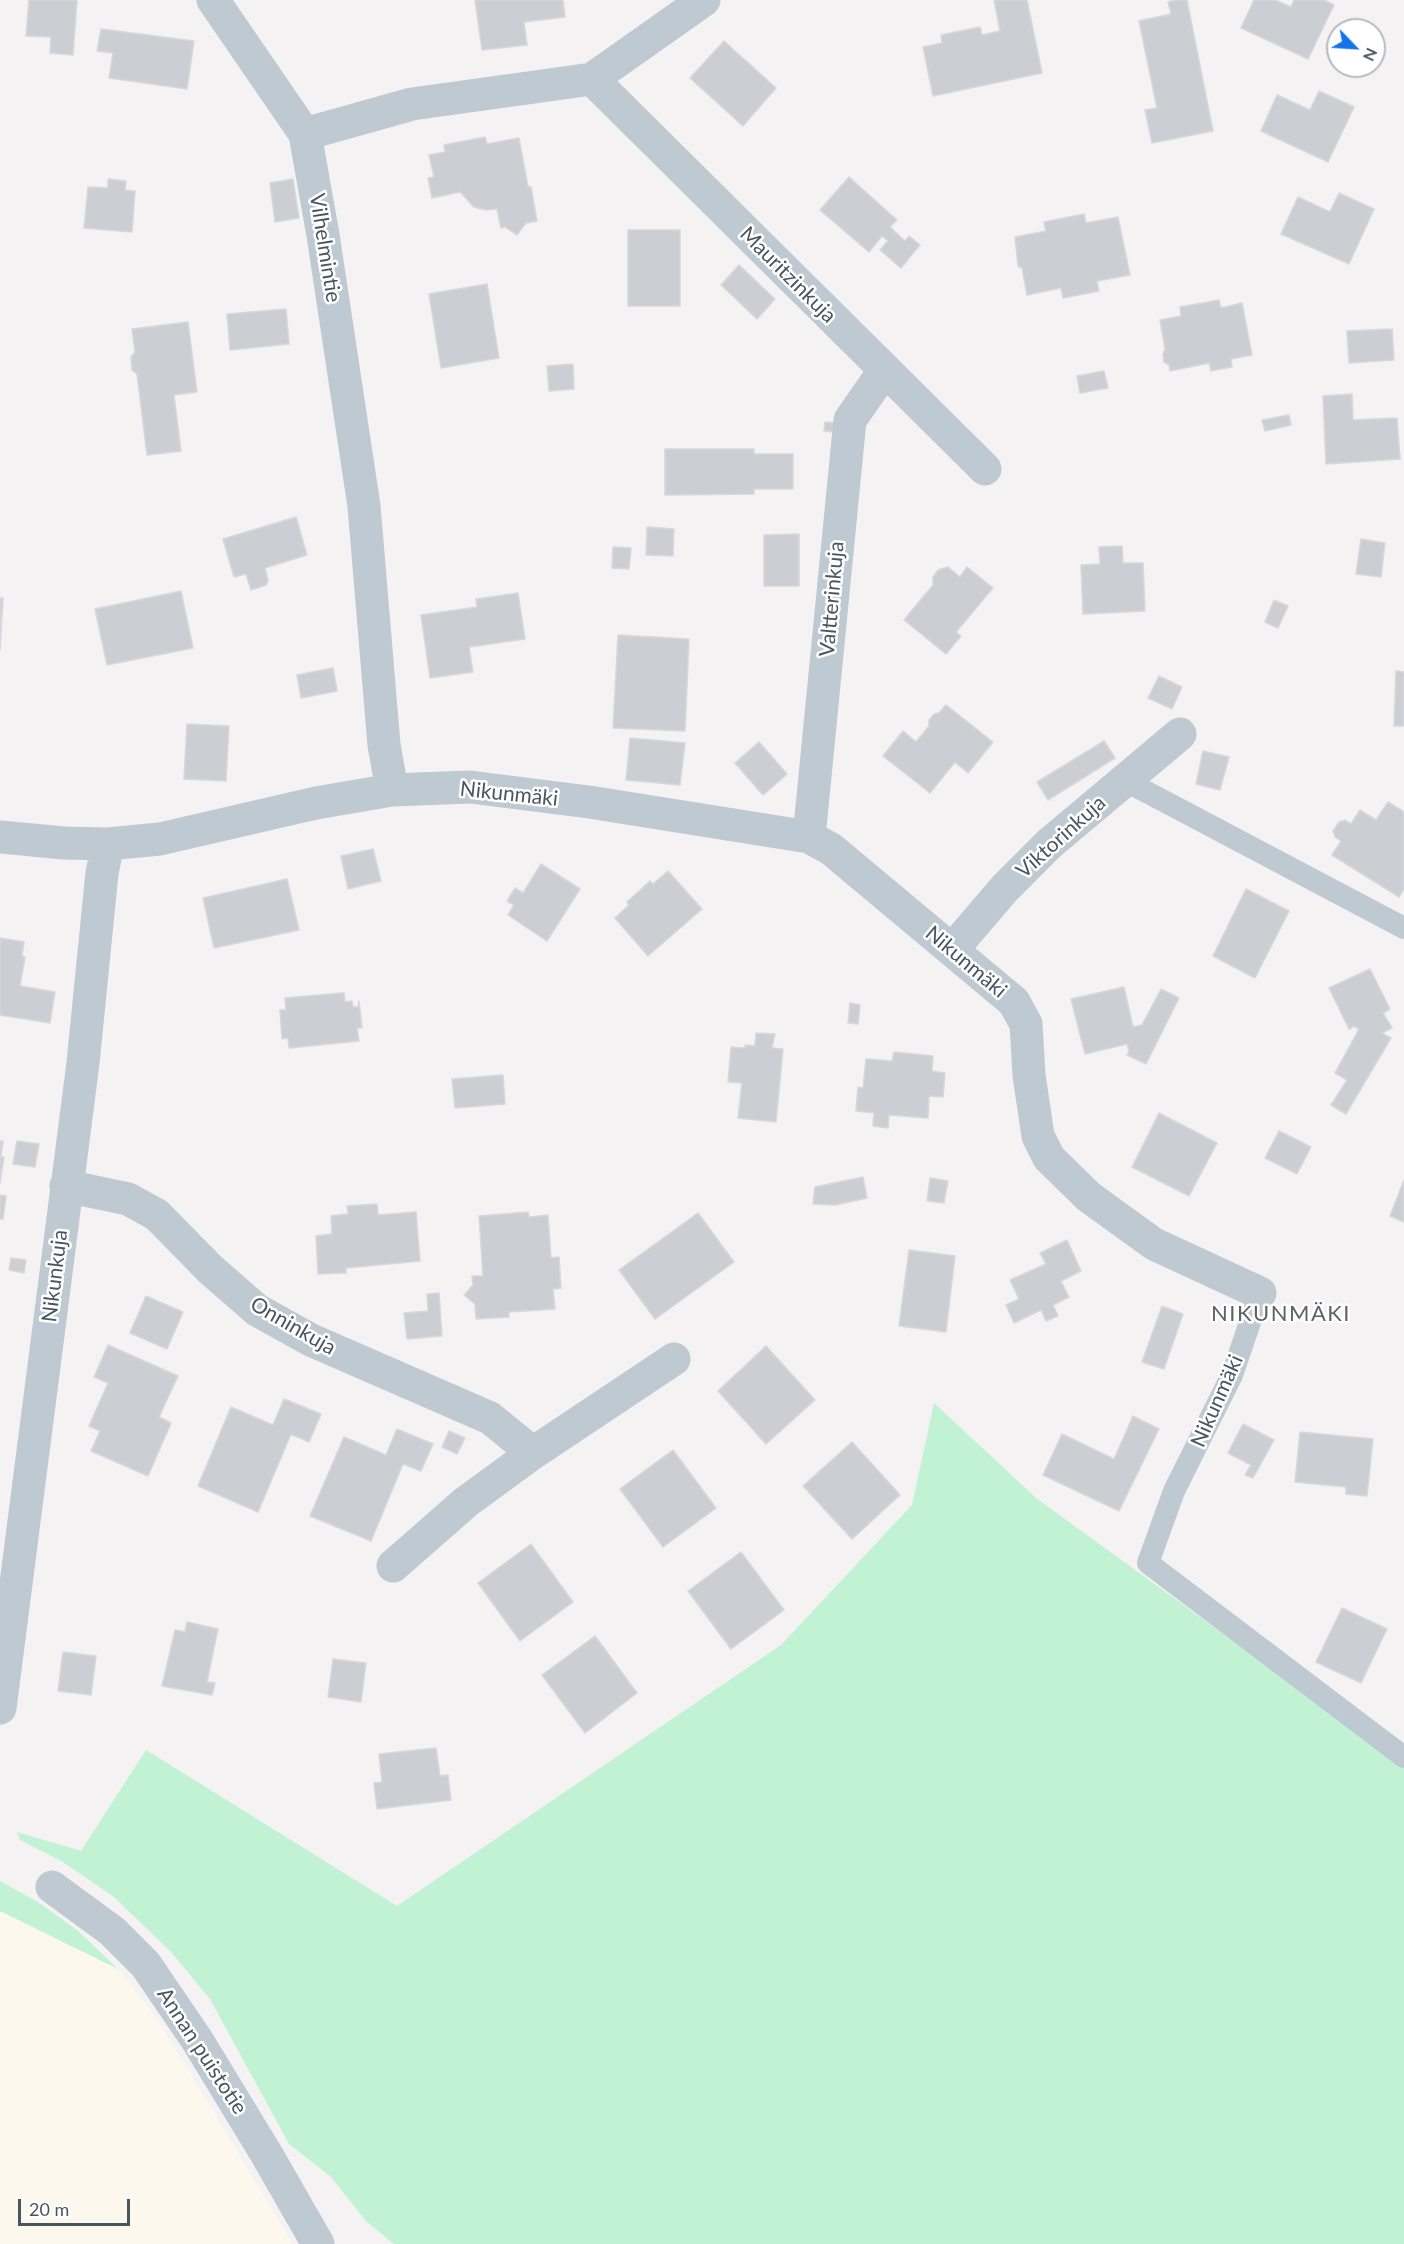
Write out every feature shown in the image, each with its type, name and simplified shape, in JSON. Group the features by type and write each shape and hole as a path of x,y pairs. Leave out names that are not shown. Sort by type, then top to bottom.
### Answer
{"street":[{"path":"213,0 305,134 412,104 592,79 704,0"},
{"name":"Mauritzinkuja","path":"592,79 985,470"},
{"name":"Vilhelmintie","path":"305,134 323,234 364,506 384,745 392,790"},
{"name":"Valtterinkuja","path":"809,837 850,420 884,371"},
{"name":"Viktorinkuja","path":"952,950 1005,888 1049,844 1179,734"},
{"name":"Nikunmäki","path":"0,837 64,843 108,844 160,839 316,803 392,790 470,787 589,802 809,837 831,849 1014,1002 1026,1024 1029,1075 1038,1136 1049,1158 1089,1197 1154,1244 1260,1293"},
{"name":"Nikunkuja","path":"0,1708 83,1063 102,873 108,844"},
{"name":"Onninkuja","path":"66,1186 128,1200 157,1215 210,1269 257,1310 310,1340 490,1418 533,1453"},
{"path":"393,1566 466,1502 533,1453 674,1359"},
{"name":"Annan puistotie","path":"52,1887 111,1931 146,1965 209,2060 318,2244"}],"lane":[{"path":"1124,780 1404,928"},
{"name":"Nikunmäki","path":"1260,1293 1232,1375 1174,1491 1148,1563 1404,1757"}],"shaded area":[{"path":"0,1911 118,1969 154,2014 293,2244 0,2244"}],"green space":[{"path":"934,1403 1036,1498 1404,1765 1404,2244 394,2244 367,2222 330,2176 289,2144 210,1999 171,1952 114,1897 63,1862 20,1840 17,1832 81,1851 146,1750 397,1906 781,1645 912,1505"},
{"path":"0,1881 41,1904 78,1931 118,1969 0,1911"}],"building":[{"path":"29,0 77,0 73,55 50,53 51,37 26,36"},
{"path":"475,0 563,0 565,17 524,22 527,45 482,50"},
{"path":"994,0 1027,0 1042,73 933,96 923,47 942,43 941,35 980,27 982,35 1000,31"},
{"path":"1187,0 1213,131 1152,143 1145,110 1157,108 1139,21 1171,14 1168,2"},
{"path":"1254,0 1275,0 1291,7 1294,0 1324,0 1334,5 1308,59 1241,28"},
{"path":"101,29 194,41 187,89 109,78 113,53 97,51"},
{"path":"724,41 776,88 743,126 690,78"},
{"path":"1319,91 1354,107 1328,162 1261,131 1277,95 1310,110"},
{"path":"485,137 487,144 519,138 537,221 526,223 517,235 505,227 501,228 497,209 486,210 474,207 460,192 432,198 428,178 434,177 429,155 445,152 444,145"},
{"path":"849,177 897,220 890,227 905,241 909,236 920,245 901,268 880,250 888,241 882,236 869,252 820,210"},
{"path":"108,179 126,181 125,190 135,191 132,232 84,228 88,187 108,188"},
{"path":"293,179 299,218 275,222 270,183"},
{"path":"1339,193 1374,209 1349,264 1281,234 1298,197 1330,212"},
{"path":"1084,214 1086,223 1118,217 1130,275 1097,281 1099,291 1063,298 1061,288 1027,295 1022,268 1018,266 1015,237 1046,231 1044,222"},
{"path":"628,230 680,230 680,306 628,306"},
{"path":"739,265 775,299 757,319 721,285"},
{"path":"487,284 499,358 441,368 429,294"},
{"path":"1219,300 1221,308 1242,303 1252,355 1231,359 1232,367 1211,371 1209,363 1170,371 1169,365 1164,362 1165,349 1160,320 1181,316 1180,307"},
{"path":"286,309 289,344 230,350 227,314"},
{"path":"188,322 197,392 174,395 181,451 147,455 137,374 132,370 131,357 135,352 132,329"},
{"path":"1392,329 1394,360 1349,363 1347,331"},
{"path":"573,364 574,389 549,391 547,366"},
{"path":"1104,371 1108,388 1080,393 1077,376"},
{"path":"1352,394 1353,420 1397,418 1400,459 1326,464 1323,396"},
{"path":"1289,415 1291,425 1265,431 1262,420"},
{"path":"825,422 836,423 835,432 824,431"},
{"path":"665,449 754,449 754,454 793,454 793,489 754,489 754,494 665,495"},
{"path":"296,517 307,555 265,568 268,581 266,585 251,590 246,574 234,577 223,539"},
{"path":"647,527 674,529 673,556 646,555"},
{"path":"799,534 799,586 764,586 764,535"},
{"path":"1361,539 1385,543 1381,577 1356,574"},
{"path":"1122,546 1123,563 1143,563 1145,611 1083,614 1081,565 1100,564 1099,547"},
{"path":"613,547 631,548 629,569 612,568"},
{"path":"948,567 960,577 967,567 993,588 956,632 961,636 946,654 904,620 933,585 933,577 938,570"},
{"path":"181,591 193,648 107,665 95,609"},
{"path":"518,593 525,639 469,647 473,672 430,678 421,615 477,607 476,599"},
{"path":"0,598 3,598 0,650"},
{"path":"1274,600 1288,606 1278,628 1265,622"},
{"path":"618,635 689,639 685,731 613,728"},
{"path":"333,668 337,691 301,698 297,675"},
{"path":"1396,671 1404,672 1404,726 1394,726"},
{"path":"1159,676 1182,687 1172,709 1148,698"},
{"path":"946,705 993,742 968,773 955,762 930,793 883,756 903,731 916,742 929,726 929,720"},
{"path":"187,724 229,726 226,781 184,779"},
{"path":"630,738 685,743 680,785 626,780"},
{"path":"1104,741 1115,758 1048,800 1037,782"},
{"path":"759,742 787,774 763,795 735,763"},
{"path":"1203,751 1229,757 1220,790 1196,784"},
{"path":"1388,802 1404,812 1404,889 1399,897 1332,855 1341,841 1335,837 1333,831 1339,822 1345,820 1351,824 1360,810 1376,820"},
{"path":"373,849 381,881 348,889 341,856"},
{"path":"541,864 580,889 547,941 508,915 514,905 507,901 515,888 523,893"},
{"path":"668,871 702,909 648,956 615,918 629,905 627,902 650,881 653,884"},
{"path":"287,879 299,930 214,948 203,898"},
{"path":"1246,889 1289,911 1255,978 1213,956"},
{"path":"0,938 24,942 22,956 25,957 20,986 55,992 50,1023 0,1015"},
{"path":"1370,969 1390,1009 1383,1013 1392,1028 1382,1033 1391,1038 1346,1114 1331,1105 1347,1080 1335,1073 1359,1029 1354,1026 1349,1029 1329,988"},
{"path":"1124,987 1133,1027 1142,1025 1161,989 1179,998 1146,1064 1127,1055 1129,1051 1127,1044 1085,1054 1071,999"},
{"path":"344,993 345,1002 352,1001 353,1007 358,1007 359,1001 362,1028 357,1028 359,1041 289,1048 288,1038 282,1039 280,1010 286,1010 285,998"},
{"path":"850,1003 860,1005 858,1024 848,1023"},
{"path":"756,1033 775,1034 772,1048 783,1049 776,1122 738,1118 742,1083 728,1082 731,1047 755,1046"},
{"path":"894,1052 933,1056 932,1071 945,1073 943,1097 929,1096 928,1118 889,1115 888,1128 873,1126 874,1113 856,1111 858,1087 863,1088 866,1059 892,1061"},
{"path":"503,1075 505,1104 455,1108 452,1079"},
{"path":"1159,1113 1217,1143 1189,1196 1132,1167"},
{"path":"1279,1131 1311,1147 1297,1174 1265,1158"},
{"path":"0,1141 3,1141 1,1157 4,1157 0,1183"},
{"path":"17,1141 39,1144 35,1167 13,1164"},
{"path":"863,1177 867,1198 835,1205 813,1204 815,1187"},
{"path":"930,1178 948,1181 944,1203 927,1201"},
{"path":"1404,1180 1404,1222 1390,1216"},
{"path":"0,1195 6,1196 3,1219 0,1219"},
{"path":"377,1204 378,1215 416,1212 420,1261 346,1268 346,1273 318,1274 316,1236 332,1234 331,1216 348,1214 347,1206"},
{"path":"528,1212 529,1217 548,1215 551,1258 559,1257 561,1288 553,1289 555,1309 509,1312 509,1317 476,1319 475,1304 464,1295 473,1285 472,1276 483,1276 479,1216"},
{"path":"698,1213 734,1262 655,1319 619,1270"},
{"path":"1067,1240 1081,1271 1061,1281 1069,1297 1053,1305 1058,1316 1046,1321 1041,1310 1014,1323 1006,1305 1019,1299 1010,1280 1046,1264 1040,1253"},
{"path":"909,1250 955,1256 946,1332 899,1326"},
{"path":"11,1258 26,1260 24,1273 9,1270"},
{"path":"439,1293 442,1336 407,1339 404,1313 428,1311 427,1294"},
{"path":"146,1296 183,1312 167,1349 130,1333"},
{"path":"1162,1306 1183,1314 1164,1369 1142,1362"},
{"path":"108,1345 178,1376 159,1417 171,1423 148,1476 91,1451 100,1431 89,1426 108,1383 94,1377"},
{"path":"766,1346 815,1400 766,1444 718,1391"},
{"path":"284,1399 321,1414 309,1442 291,1434 258,1512 198,1486 231,1407 273,1425"},
{"path":"1133,1416 1159,1429 1119,1511 1043,1475 1062,1434 1114,1459"},
{"path":"1243,1424 1274,1440 1253,1478 1245,1475 1251,1465 1228,1453"},
{"path":"397,1429 433,1444 421,1471 403,1464 371,1541 310,1516 344,1437 386,1455"},
{"path":"449,1431 465,1438 457,1454 442,1447"},
{"path":"1300,1432 1373,1439 1367,1496 1346,1494 1346,1487 1295,1482"},
{"path":"852,1442 900,1495 852,1539 803,1486"},
{"path":"673,1450 716,1508 663,1547 620,1489"},
{"path":"531,1544 573,1602 520,1641 478,1583"},
{"path":"741,1552 784,1610 731,1649 688,1591"},
{"path":"1342,1608 1387,1629 1361,1683 1316,1662"},
{"path":"187,1622 218,1629 207,1682 215,1683 212,1695 162,1686 175,1630 185,1632"},
{"path":"595,1636 637,1693 585,1733 542,1675"},
{"path":"63,1652 96,1656 91,1695 58,1691"},
{"path":"333,1659 366,1663 361,1702 328,1697"},
{"path":"436,1748 440,1776 448,1775 451,1800 377,1809 374,1783 382,1782 379,1754"}],"district":[{"name":"NIKUNMÄKI","path":"1281,1314"}]}
